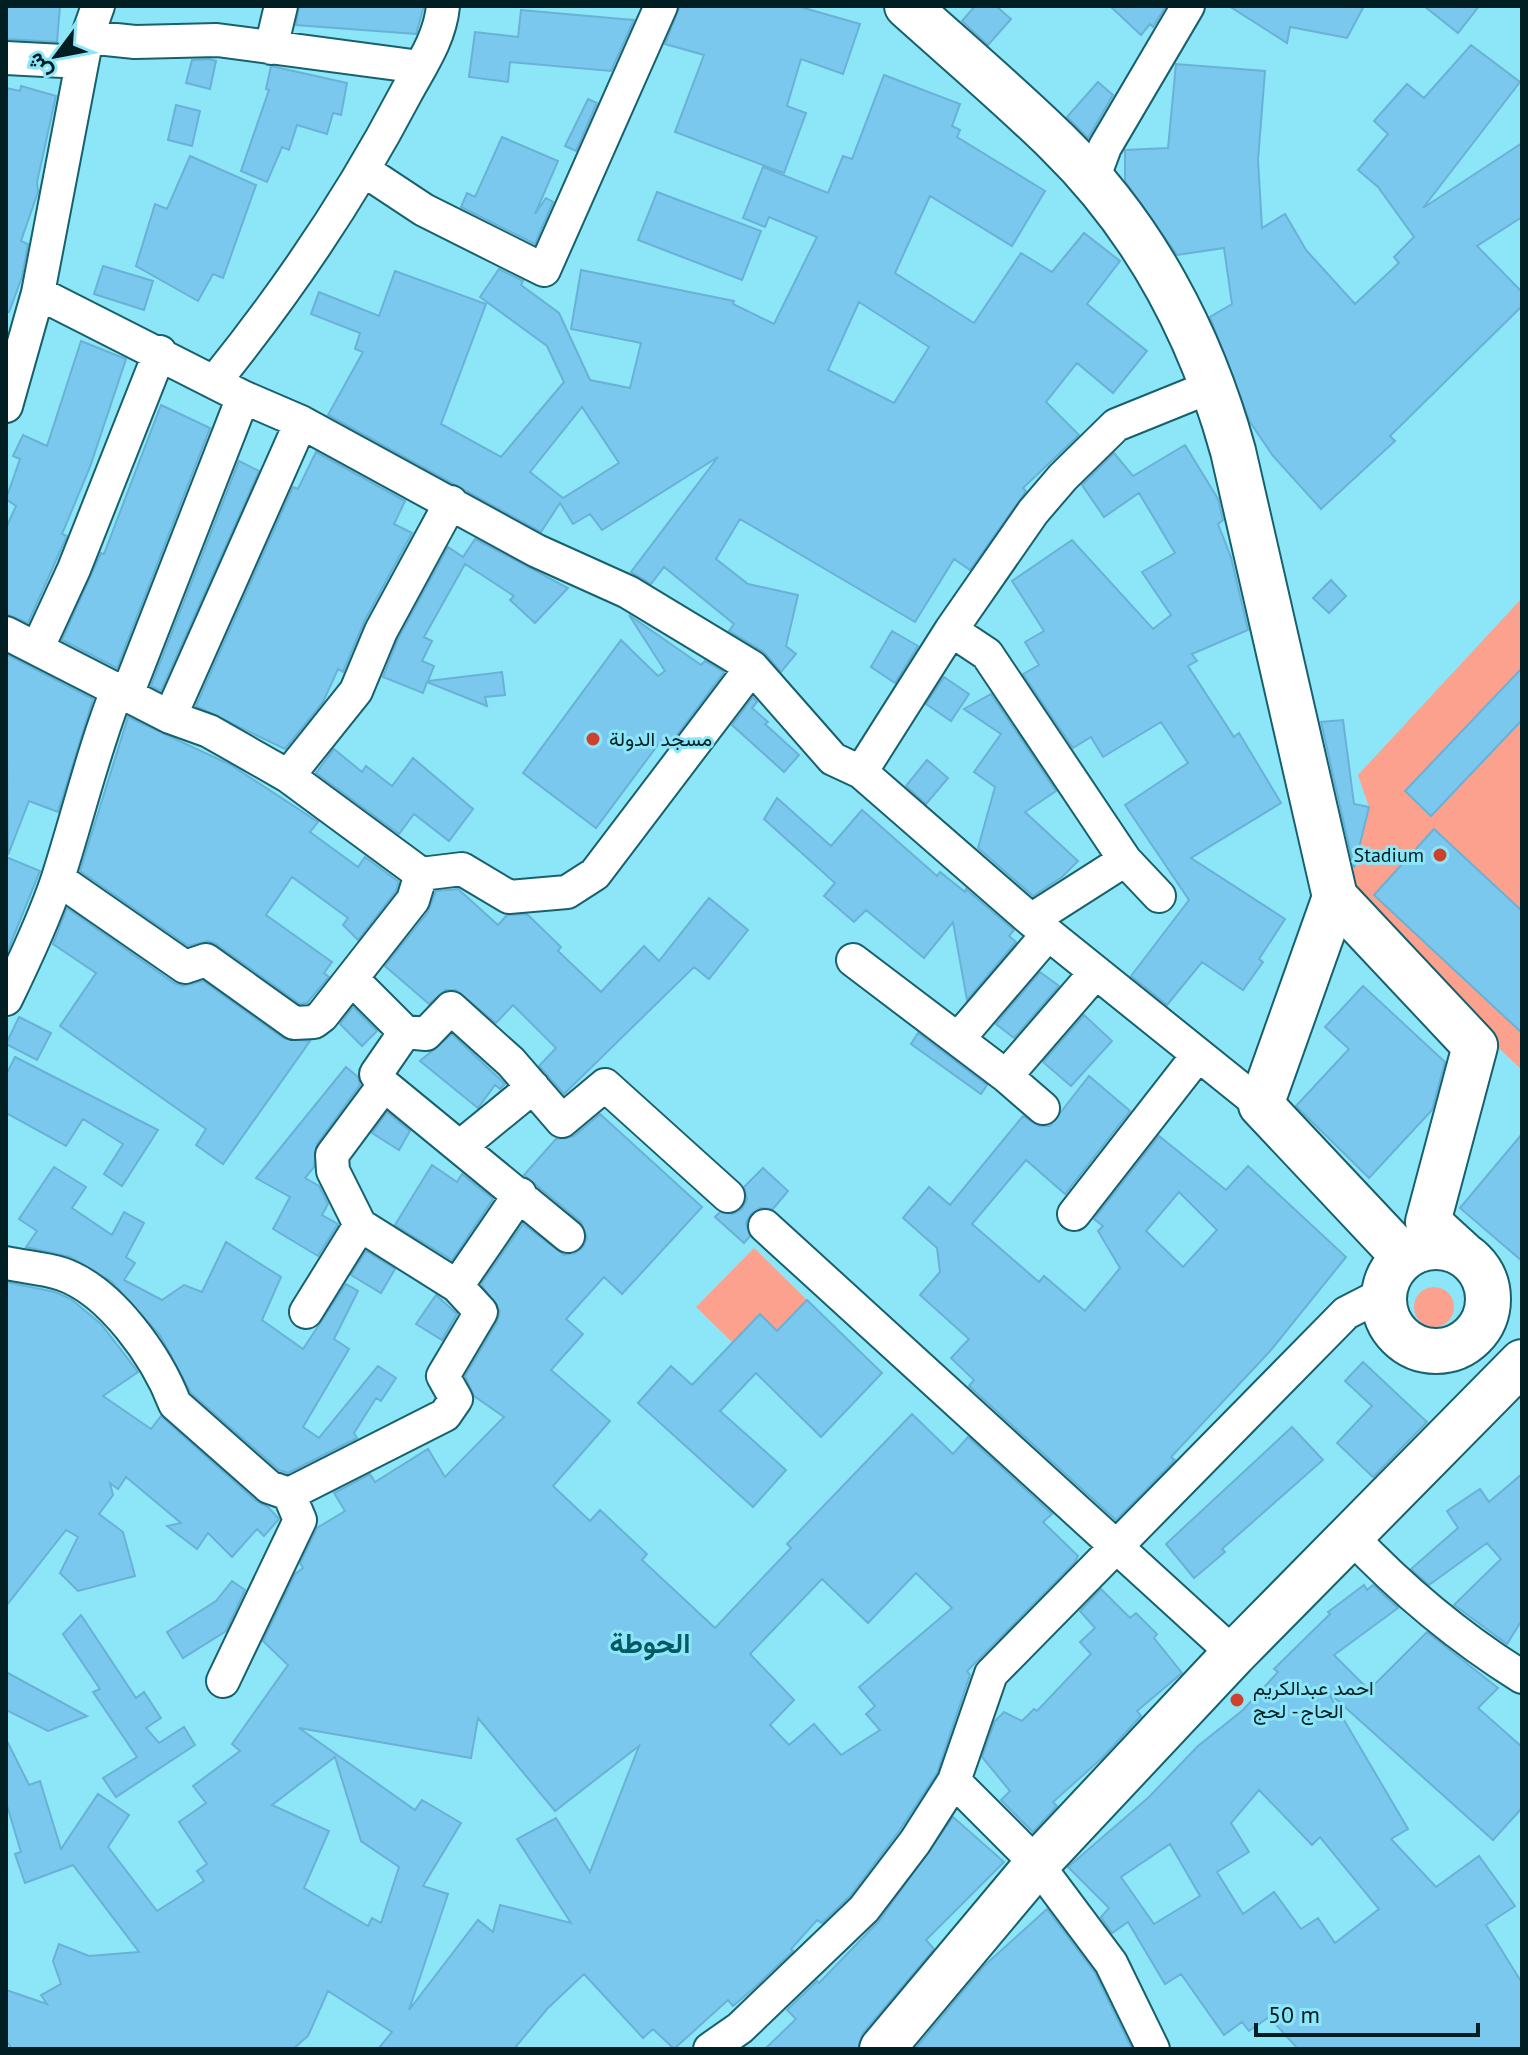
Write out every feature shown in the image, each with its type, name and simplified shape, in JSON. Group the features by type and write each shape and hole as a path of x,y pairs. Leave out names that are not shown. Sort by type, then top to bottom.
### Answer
{"street":[{"path":"6,406 38,293 85,50 98,6"},
{"path":"271,48 281,6"},
{"path":"215,381 253,335 365,171 435,39 443,6"},
{"path":"365,171 424,210 544,270 661,6"},
{"path":"907,6 1058,143 1092,182 1126,223 1162,278 1193,335 1215,385 1291,693 1335,897 1475,1046 1428,1222 1522,1310"},
{"path":"1092,182 1105,147 1188,6"},
{"path":"6,58 135,42 217,40 420,67"},
{"path":"38,293 160,352 243,397 301,422 537,551 628,592 752,667 833,759 861,772 1040,927 1261,1105 1395,1275"},
{"path":"38,647 74,569 160,352"},
{"path":"861,772 951,630 1033,512 1116,425 1215,385"},
{"path":"6,999 33,945 58,879 94,749 123,690 243,397"},
{"path":"170,717 301,422"},
{"path":"288,776 356,691 381,631 451,502"},
{"path":"951,630 987,654 1125,860 1159,896"},
{"path":"6,633 123,690 170,717 209,731 288,776 421,874 462,869 475,873 509,897 567,892 595,874 752,667"},
{"path":"958,1039 1040,927 1125,860"},
{"path":"58,879 185,967 206,960 294,1023 314,1022 352,979 413,900 421,874"},
{"path":"1261,1105 1335,897"},
{"path":"853,960 1006,1076 1043,1108"},
{"path":"1006,1076 1096,972"},
{"path":"352,979 405,1032 426,1034 451,1008 511,1062 562,1121 605,1085 728,1196"},
{"path":"405,1032 376,1074 384,1085 568,1236"},
{"path":"1074,1214 1198,1055"},
{"path":"6,1263 62,1274 99,1294 149,1357 168,1385 175,1404 269,1487 289,1494 445,1415 456,1399 443,1376 481,1312 457,1286 360,1225 333,1171 332,1155 384,1085"},
{"path":"461,1146 533,1087"},
{"path":"457,1286 520,1194"},
{"path":"306,1312 360,1225"},
{"path":"765,1226 1234,1654"},
{"path":"710,2049 740,2028 864,1909 915,1842 954,1781 991,1674 1055,1607 1118,1549 1346,1313 1423,1249 1443,1248 1470,1261 1486,1286 1488,1306 1475,1333 1450,1350 1430,1351 1411,1345"},
{"path":"1395,1275 1386,1313 1395,1331 1478,1404"},
{"path":"882,2049 1037,1864 1234,1654 1522,1362"},
{"path":"223,1681 300,1520 289,1494"},
{"path":"1350,1535 1409,1594 1478,1649 1522,1677"},
{"path":"954,1781 1037,1864 1111,1963 1134,2004 1153,2049"}],"shaded area":[{"name":"Stadium","path":"1522,598 1522,1070 1345,903 1369,807 1358,775"},
{"path":"754,1248 807,1300 777,1331 760,1314 732,1342 696,1307"},
{"path":"1434,1287 1448,1293 1454,1307 1448,1321 1434,1327 1420,1321 1414,1307 1420,1293"}],"building":[{"path":"6,6 60,6 57,42 6,39"},
{"path":"299,6 424,6 416,34 296,25"},
{"path":"680,6 797,6 860,24 843,74 801,59 787,106 806,113 784,173 675,132 704,55 665,44"},
{"path":"975,6 996,6 1011,19 988,45 962,21"},
{"path":"1110,6 1166,6 1153,27 1150,24 1141,35"},
{"path":"1229,6 1364,6 1347,38 1290,27 1287,43"},
{"path":"1424,6 1479,6 1458,33"},
{"path":"521,10 634,20 611,71 510,62 508,82 469,77 475,32 518,37"},
{"path":"1471,45 1520,82 1423,208 1522,143 1522,217 1477,246 1522,292 1522,306 1390,436 1395,441 1321,509 1273,456 1250,422 1210,317 1232,304 1224,248 1177,255 1125,181 1125,150 1168,148 1176,64 1265,71 1258,160 1262,228 1285,214 1306,250 1355,304 1399,263 1394,257 1414,237 1378,187 1358,170 1388,134 1374,121 1407,84 1424,98"},
{"path":"192,60 216,61 210,89 186,83"},
{"path":"271,66 347,83 341,115 333,113 327,134 297,125 289,150 282,147 267,182 241,171 269,90 266,89"},
{"path":"884,75 960,104 952,126 960,130 957,137 1045,191 1012,246 930,196 895,273 974,323 1021,253 1052,272 1084,233 1120,261 1087,304 1147,351 1113,393 1077,363 1046,402 1079,435 1023,488 1026,491 970,570 954,559 915,622 740,519 716,559 748,584 798,595 786,646 796,654 781,672 764,652 729,631 734,624 664,567 651,584 631,572 718,457 602,530 590,514 573,524 560,503 541,532 328,415 363,352 355,349 360,333 311,314 319,292 379,316 395,271 486,304 441,424 501,457 564,382 547,346 480,297 499,269 523,281 521,285 559,313 590,380 630,388 641,343 571,329 581,270 734,301 733,304 774,324 817,237 769,217 765,227 743,218 763,167 828,193 843,156 852,159","holes":["859,302 929,347 894,403 828,370","582,407 619,463 563,498 530,472"]},
{"path":"1098,82 1113,95 1088,138 1067,117"},
{"path":"21,86 56,96 37,182 38,192 21,241 28,244 22,277 9,312 6,312 6,88 20,91"},
{"path":"588,99 597,103 576,151 565,146"},
{"path":"176,105 200,111 192,146 168,140"},
{"path":"502,137 558,161 535,214 546,198 553,202 535,244 461,207 467,193 475,197"},
{"path":"190,156 256,185 223,278 213,274 198,301 136,266 155,204 167,209"},
{"path":"657,192 761,231 742,280 638,240"},
{"path":"103,266 153,281 144,310 94,294"},
{"path":"81,341 126,359 90,467 62,534 67,536 28,623 6,614 6,528 16,506 6,499 20,459 13,456 23,435 47,446"},
{"path":"161,405 210,428 117,668 62,640 101,553 104,554"},
{"path":"1185,445 1218,499 1223,520 1218,524 1231,557 1248,630 1192,654 1197,661 1188,666 1234,737 1239,733 1281,803 1191,858 1285,919 1259,959 1263,962 1243,990 1202,962 1167,1005 1131,976 1189,900 1125,805 1188,763 1161,722 1103,757 1091,737 1073,748 1023,674 1039,665 1025,642 1044,631 1012,581 1072,540 1153,629 1171,615 1142,572 1175,553 1139,493 1104,517 1082,485 1114,453 1133,476"},
{"path":"316,452 405,501 394,524 412,533 364,622 343,672 338,669 323,702 285,749 196,706 293,487 298,489"},
{"path":"239,461 259,471 161,691 151,686"},
{"path":"475,539 568,588 535,623 510,600 514,596 465,564 424,637 432,641 422,661 434,666 428,681 502,672 505,695 485,697 487,706 427,682 423,693 383,677 398,639 448,547 463,557"},
{"path":"1331,580 1346,596 1329,613 1313,598"},
{"path":"629,615 701,665 705,661 724,672 668,747 660,742 596,828 523,773 621,640 658,676 665,671"},
{"path":"892,631 918,646 895,683 871,667"},
{"path":"6,654 93,699 58,812 29,801 8,855"},
{"path":"1522,668 1522,720 1431,816 1405,791"},
{"path":"944,677 969,694 951,721 926,704"},
{"path":"991,694 1056,791 1025,812 1078,861 1062,877 1033,896 978,848 995,787 974,772 1001,734 964,709"},
{"path":"753,697 757,702 752,708 799,755 784,772 732,725"},
{"path":"128,717 231,765 318,822 310,832 358,867 365,857 399,882 396,891 358,940 343,925 348,918 292,877 266,915 332,962 324,973 329,977 307,1003 300,1004 216,944 208,941 188,946 80,871"},
{"path":"1343,720 1354,804 1369,807 1354,868 1321,722"},
{"path":"334,749 362,772 366,766 392,786 413,758 473,809 449,841 414,814 399,834 316,773"},
{"path":"927,760 948,778 926,804 906,786"},
{"path":"777,798 831,846 862,810 937,876 940,872 965,892 966,889 1014,930 1009,936 1016,942 967,1000 953,922 924,958 866,910 854,922 824,896 835,883 764,819"},
{"path":"1434,829 1522,911 1522,1033 1374,895"},
{"path":"6,857 40,871 6,955"},
{"path":"458,889 498,925 507,915 527,914 561,947 558,951 601,992 644,946 659,961 709,898 748,930 709,979 694,967 564,1094 539,1066 556,1048 513,1005 496,1023 456,990 445,990 429,1004 385,966 428,912 436,891"},
{"path":"67,908 174,983 183,986 203,981 283,1038 310,1041 223,1164 196,1145 206,1129 60,1026 96,973 53,944"},
{"path":"1040,972 1059,986 1014,1038 996,1024"},
{"path":"1363,986 1445,1062 1432,1110 1369,1178 1296,1106 1349,1049 1325,1027"},
{"path":"353,1007 377,1031 362,1046 340,1024"},
{"path":"1084,1015 1112,1041 1071,1086 1043,1062"},
{"path":"19,1017 51,1033 37,1060 6,1044"},
{"path":"918,1033 987,1085 981,1094 911,1044"},
{"path":"452,1034 505,1084 500,1089 495,1085 478,1108 420,1061"},
{"path":"15,1057 158,1130 122,1186 104,1174 123,1144 83,1119 66,1146 6,1113 6,1075"},
{"path":"346,1067 358,1077 360,1085 317,1144 314,1167 305,1178 319,1186 328,1204 322,1215 338,1224 318,1256 273,1229 290,1197 256,1178"},
{"path":"1089,1076 1130,1111 1065,1194 1026,1160 972,1224 1039,1282 1044,1276 1085,1311 1120,1268 1098,1231 1103,1226 1094,1219 1159,1136 1226,1190 1248,1166 1346,1257 1271,1350 1171,1457 1175,1460 1116,1520 969,1386 974,1380 951,1358 969,1339 920,1295 940,1272 937,1248 903,1218 929,1187 950,1205 1023,1116 1039,1126 1050,1126","holes":["1179,1192 1217,1230 1183,1267 1146,1231"]},
{"path":"387,1112 410,1131 399,1150 372,1133"},
{"path":"600,1114 702,1207 622,1294 604,1277 566,1319 583,1334 551,1370 610,1421 553,1486 590,1521 600,1510 647,1554 642,1560 715,1628 791,1548 787,1544 912,1414 953,1454 968,1437 1052,1514 1043,1522 1078,1556 1075,1562 967,1671 970,1675 937,1773 899,1831 850,1896 822,1923 817,1920 791,1949 793,1951 753,1989 733,2006 728,2000 674,2049 653,2029 643,2038 584,1974 547,2009 514,2049 378,2049 392,2032 328,1991 308,2036 293,2049 12,2049 6,2040 6,1990 47,2004 41,1995 61,1984 53,1961 59,1944 89,1956 139,1952 73,1865 25,1883 15,1854 21,1852 6,1802 6,1739 29,1785 40,1781 61,1849 98,1794 129,1815 108,1847 157,1911 204,1881 197,1871 207,1864 179,1822 206,1803 193,1786 240,1751 232,1744 288,1665 263,1641 295,1574 303,1568 300,1563 317,1528 345,1511 334,1493 370,1474 375,1482 428,1449 445,1477 504,1417 474,1396 465,1376 497,1322 500,1311 481,1284 523,1224 564,1255 575,1253 583,1247 587,1238 581,1222 524,1175 556,1139 574,1136","holes":["916,1573 952,1608 859,1687 875,1706 866,1714 880,1730 841,1755 814,1724 789,1745 770,1725 794,1700 750,1654 822,1579 868,1623","478,1718 555,1811 639,1746 590,1872 556,1818 517,1839 571,1923 500,1905 493,1932 478,1920 409,2010 448,1894 423,1886 461,1823 422,1800 415,1810 299,1728 471,1758","335,1757 361,1841 399,1867 381,1923 372,1918 368,1926 304,1888 329,1831 272,1805"]},
{"path":"1522,1134 1522,1261 1460,1208"},
{"path":"432,1165 457,1182 462,1174 493,1199 452,1260 395,1225"},
{"path":"54,1167 86,1187 72,1208 112,1235 124,1212 144,1223 126,1257 135,1263 124,1280 162,1300 184,1285 202,1292 226,1242 281,1277 262,1320 303,1349 346,1284 358,1291 334,1339 349,1349 303,1427 319,1438 378,1366 396,1378 381,1401 376,1398 354,1433 357,1438 288,1473 279,1470 191,1393 160,1335 111,1281 70,1257 26,1247 37,1231 19,1219"},
{"path":"763,1168 788,1191 773,1209 760,1208 751,1214 746,1223 750,1236 744,1243 715,1217 720,1212 733,1214 742,1209 747,1199 744,1187"},
{"path":"366,1251 395,1269 381,1293 351,1275"},
{"path":"6,1282 55,1292 71,1299 101,1324 138,1372 103,1396 151,1429 161,1416 256,1501 268,1507 279,1519 264,1536 257,1529 232,1557 208,1533 197,1549 167,1526 181,1523 126,1477 118,1489 110,1483 113,1495 99,1514 123,1532 135,1576 78,1591 60,1573 78,1537 66,1530 6,1606"},
{"path":"436,1295 457,1314 442,1340 416,1324"},
{"path":"807,1300 882,1373 821,1437 756,1373 720,1411 786,1470 753,1507 638,1403 671,1366 692,1385 760,1314 777,1331"},
{"path":"1363,1362 1427,1422 1373,1477 1337,1443 1372,1406 1345,1381"},
{"path":"1292,1427 1323,1460 1222,1549 1225,1552 1194,1578 1166,1544"},
{"path":"1522,1474 1522,1620 1507,1644 1454,1605 1501,1559 1487,1543 1429,1585 1411,1569 1458,1528 1447,1511 1480,1489 1489,1502"},
{"path":"232,1581 245,1590 226,1631 183,1658 167,1632 216,1601"},
{"path":"1364,1585 1367,1590 1373,1585 1398,1608 1334,1655 1369,1690 1427,1632 1498,1688 1478,1708 1522,1747 1522,1808 1493,1840 1327,1691 1408,1829 1391,1839 1436,1887 1479,1856 1515,1906 1486,1925 1522,1983 1522,2049 1298,2049 1269,2017 1249,2031 1242,2022 1224,2035 1181,1974 1165,1984 1128,1922 1112,1933 1101,1917 1109,1908 1068,1867 1149,1797 1198,1746 1243,1710 1278,1672 1274,1669 1330,1614 1328,1612","holes":["1259,1790 1312,1845 1320,1837 1379,1909 1335,1943 1318,1918 1301,1929 1274,1892 1243,1914 1217,1872 1249,1852 1231,1823","1170,1844 1200,1896 1154,1924 1121,1877"]},
{"path":"1101,1589 1130,1618 1136,1613 1157,1634 1154,1638 1182,1673 1137,1711 1141,1716 1102,1758 1053,1802 1057,1806 1033,1832 1001,1800 1010,1791 982,1757 995,1721 1004,1712 1022,1721 1034,1709 1037,1711 1091,1654 1080,1642 1095,1628 1080,1611"},
{"path":"81,1615 136,1698 144,1692 161,1718 146,1728 159,1743 184,1727 195,1745 116,1797 103,1778 137,1757 93,1692 100,1689 63,1634"},
{"path":"6,1672 87,1716 48,1731 6,1710"},
{"path":"953,1817 1004,1862 926,1940 934,1949 863,2033 858,2049 765,2049 796,2019 787,2010 817,1981 819,1983 879,1921"},
{"path":"1047,1909 1095,1973 1132,2049 915,2049 984,1966"}],"place":[{"name":"مسجد الدولة","path":"593,739"},
{"name":"Stadium","path":"1440,855"},
{"name":"احمد عبدالكريم الحاج - لحج","path":"1237,1700"}],"district":[{"name":"الحوطة","path":"650,1643"}]}
